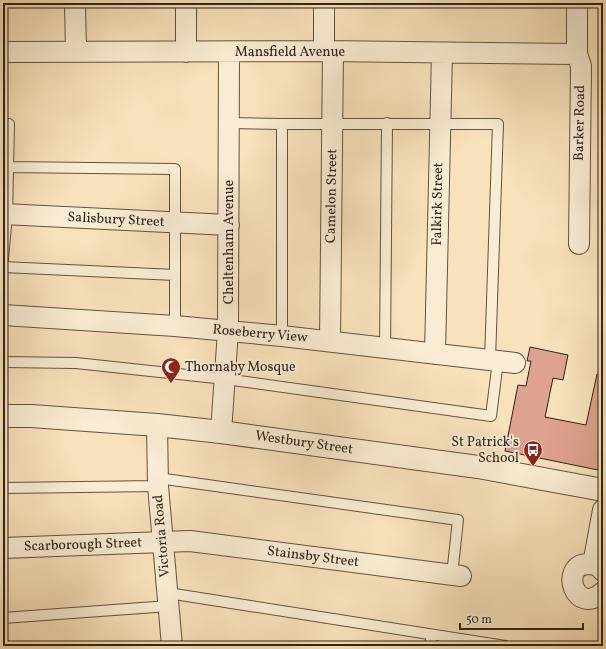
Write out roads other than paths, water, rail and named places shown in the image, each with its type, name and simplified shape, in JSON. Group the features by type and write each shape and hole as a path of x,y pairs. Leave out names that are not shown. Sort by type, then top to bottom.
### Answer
{"street":[{"path":"75,3 76,52"},
{"path":"186,3 186,52"},
{"name":"Camelon Street","path":"324,3 329,52 332,123 330,341"},
{"name":"Barker Road","path":"577,3 577,54 581,66 579,244"},
{"name":"Mansfield Avenue","path":"3,52 577,54"},
{"name":"Cheltenham Avenue","path":"221,432 228,331 229,52"},
{"name":"Falkirk Street","path":"435,354 442,53"},
{"name":"Salisbury Street","path":"5,215 229,225"},
{"name":"Roseberry View","path":"3,315 175,326 330,341 501,361"},
{"name":"Westbury Street","path":"3,416 31,416 157,425 221,432 470,466 603,490"},
{"name":"Victoria Road","path":"157,425 158,482 172,646"},
{"path":"603,510 598,567 583,564 577,568 572,575 572,587 576,594 585,599 597,597 603,592"},
{"name":"Stainsby Street","path":"164,543 190,541 456,575"},
{"name":"Scarborough Street","path":"3,548 164,543"}],"lane":[{"path":"3,362 76,363 225,379 491,416 501,361 495,246 498,124 229,123"},
{"path":"3,124 9,124 3,259"},
{"path":"282,124 282,336"},
{"path":"385,348 387,124"},
{"path":"8,167 175,169 175,326"},
{"path":"3,267 175,275"},
{"path":"3,488 158,482 458,520 456,575"},
{"path":"3,618 168,600 505,646"},
{"path":"430,646 432,635"}],"place":[{"name":"Thornaby Mosque","path":"171,384"},
{"name":"St Patrick's School","path":"533,467"}]}
